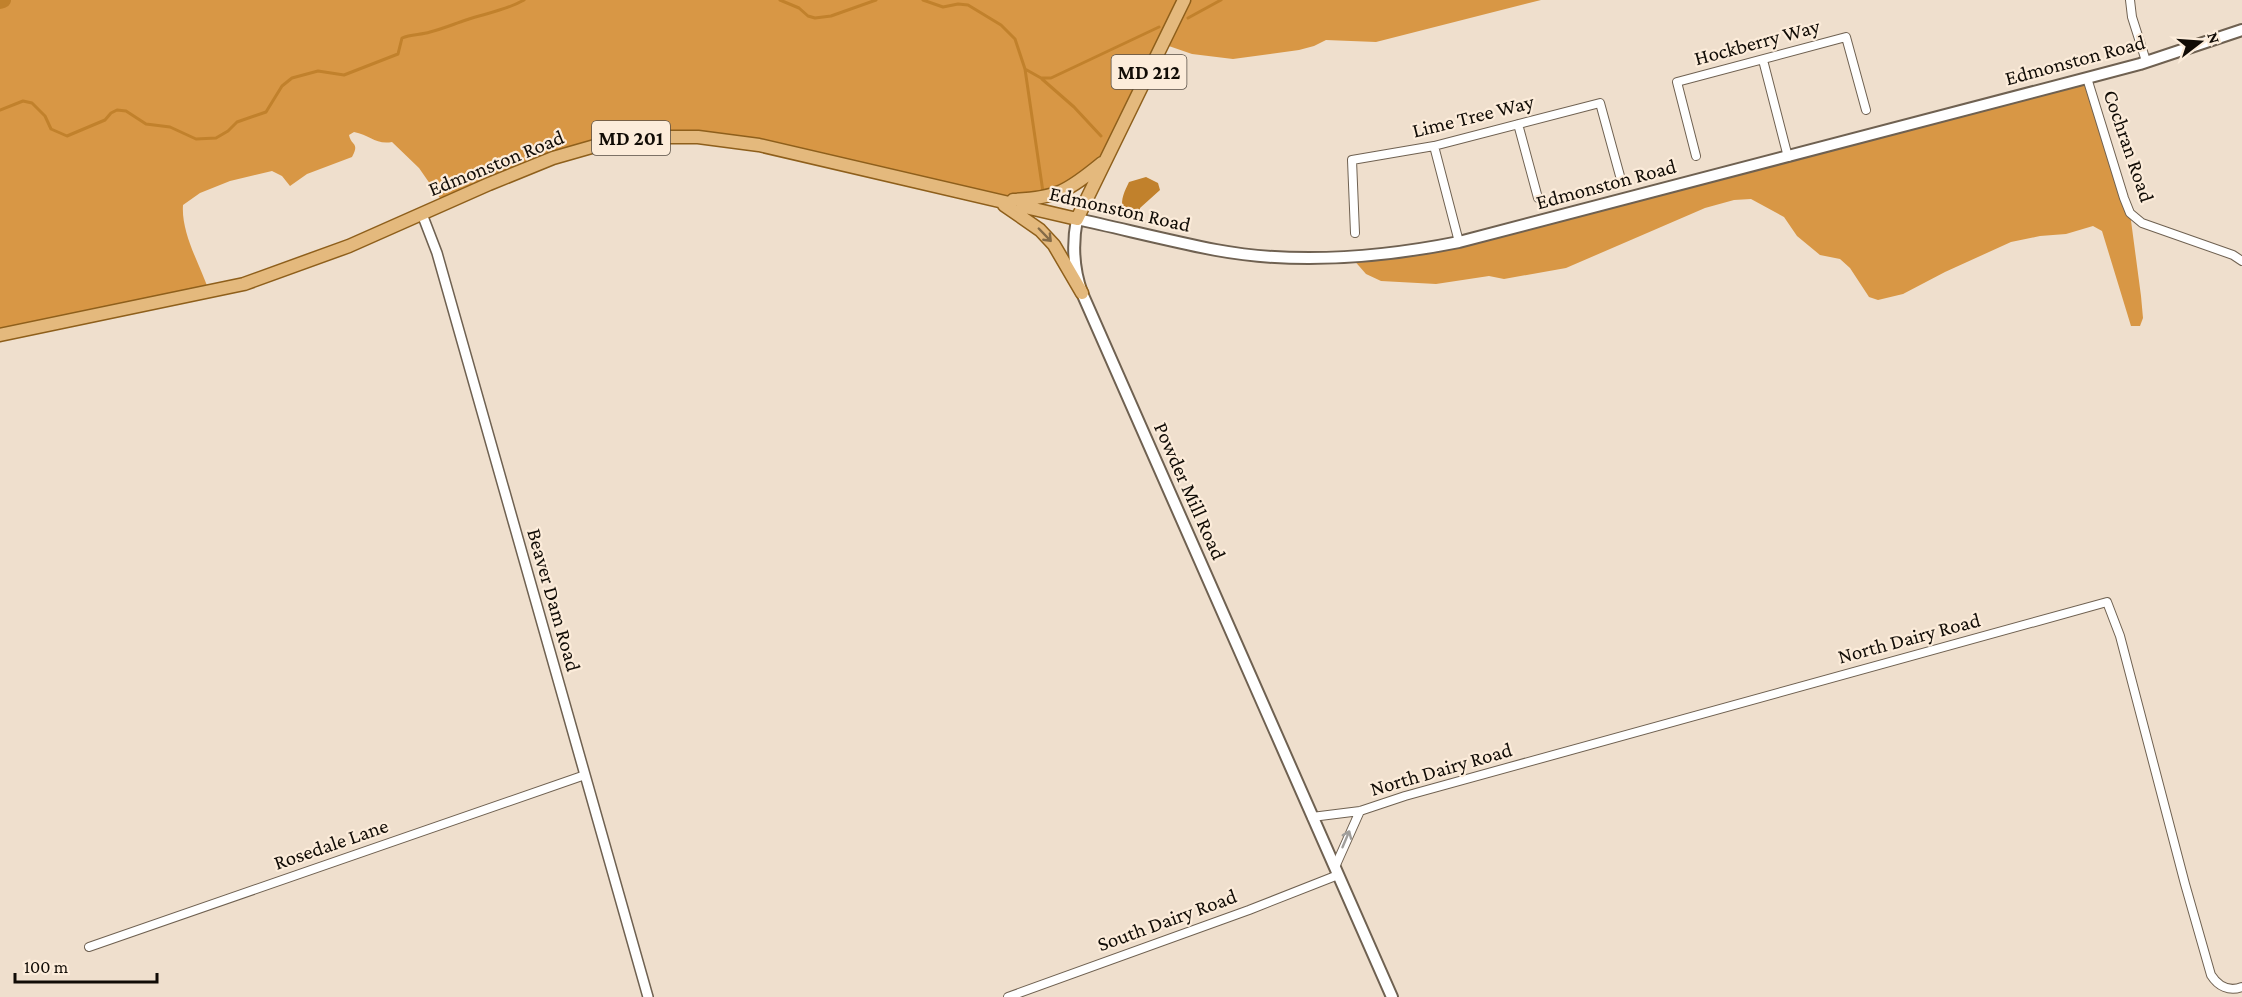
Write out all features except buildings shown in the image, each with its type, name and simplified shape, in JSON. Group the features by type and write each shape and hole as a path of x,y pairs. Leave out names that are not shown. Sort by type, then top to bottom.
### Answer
{"main road":[{"name":"Powder Mill Road","path":"1184,0 1077,219 1073,252 1075,268 1082,293 1392,997"},
{"name":"Edmonston Road","path":"0,335 244,284 349,246 554,158 609,142 663,136 717,139 759,145 1217,250 1285,258 1356,258 1402,253 1459,242 2087,78 2242,30"},
{"path":"998,201 1044,199 1055,195 1068,189 1105,160"},
{"path":"998,201 1040,230 1054,245 1082,293"}],"street":[{"path":"2130,0 2132,17 2146,61"},
{"name":"Hockberry Way","path":"1696,156 1677,82 1846,37 1866,110"},
{"path":"1762,60 1788,157"},
{"name":"Cochran Road","path":"2087,78 2124,198 2134,218 2142,223 2233,255 2242,261"},
{"name":"Lime Tree Way","path":"1354,232 1352,160 1434,146 1600,103 1620,176"},
{"path":"1518,124 1538,198"},
{"path":"1434,146 1459,242"},
{"name":"Beaver Dam Road","path":"422,214 437,252 648,997"},
{"name":"North Dairy Road","path":"1312,817 1360,811 1405,796 2107,602 2120,636 2211,975 2216,982 2225,987 2236,989 2242,987"},
{"name":"Rosedale Lane","path":"89,947 585,775"},
{"path":"1336,871 1360,811"},
{"name":"South Dairy Road","path":"1008,997 1249,910 1336,871"}],"shaded area":[{"path":"0,0 1541,0 1376,42 1326,40 1299,50 1233,59 1192,54 1163,44 1105,160 1068,189 997,201 735,141 609,142 444,204 419,168 392,142 377,141 354,132 349,135 355,146 352,157 307,174 290,186 282,176 272,171 230,181 200,193 183,205 188,238 209,291 0,335"},
{"path":"2087,78 2130,213 2143,318 2140,326 2131,326 2102,231 2093,226 2066,234 2011,242 1903,294 1878,300 1869,297 1850,268 1840,259 1820,255 1797,236 1784,217 1751,199 1734,200 1705,208 1566,268 1504,279 1489,276 1436,284 1381,281 1366,274 1352,258 1403,253"},
{"path":"1146,177 1158,183 1160,190 1140,208 1140,216 1130,214 1123,209 1122,205 1129,182"}],"waterway":[{"path":"0,110 23,101 32,103 45,116 51,129 67,136 105,120 117,110 126,111 146,124 170,127 196,139 216,138 237,122 266,112 282,86 292,78 318,71 344,75 398,54 402,38 427,33 524,0"},
{"path":"780,0 815,18 831,16 876,0"},
{"path":"923,0 943,7 968,5 1001,25 1015,39 1025,69 1043,192"},
{"path":"1188,18 1221,0"},
{"path":"1025,69 1041,78 1051,78 1159,27"},
{"path":"1042,79 1074,107 1101,136"}]}
